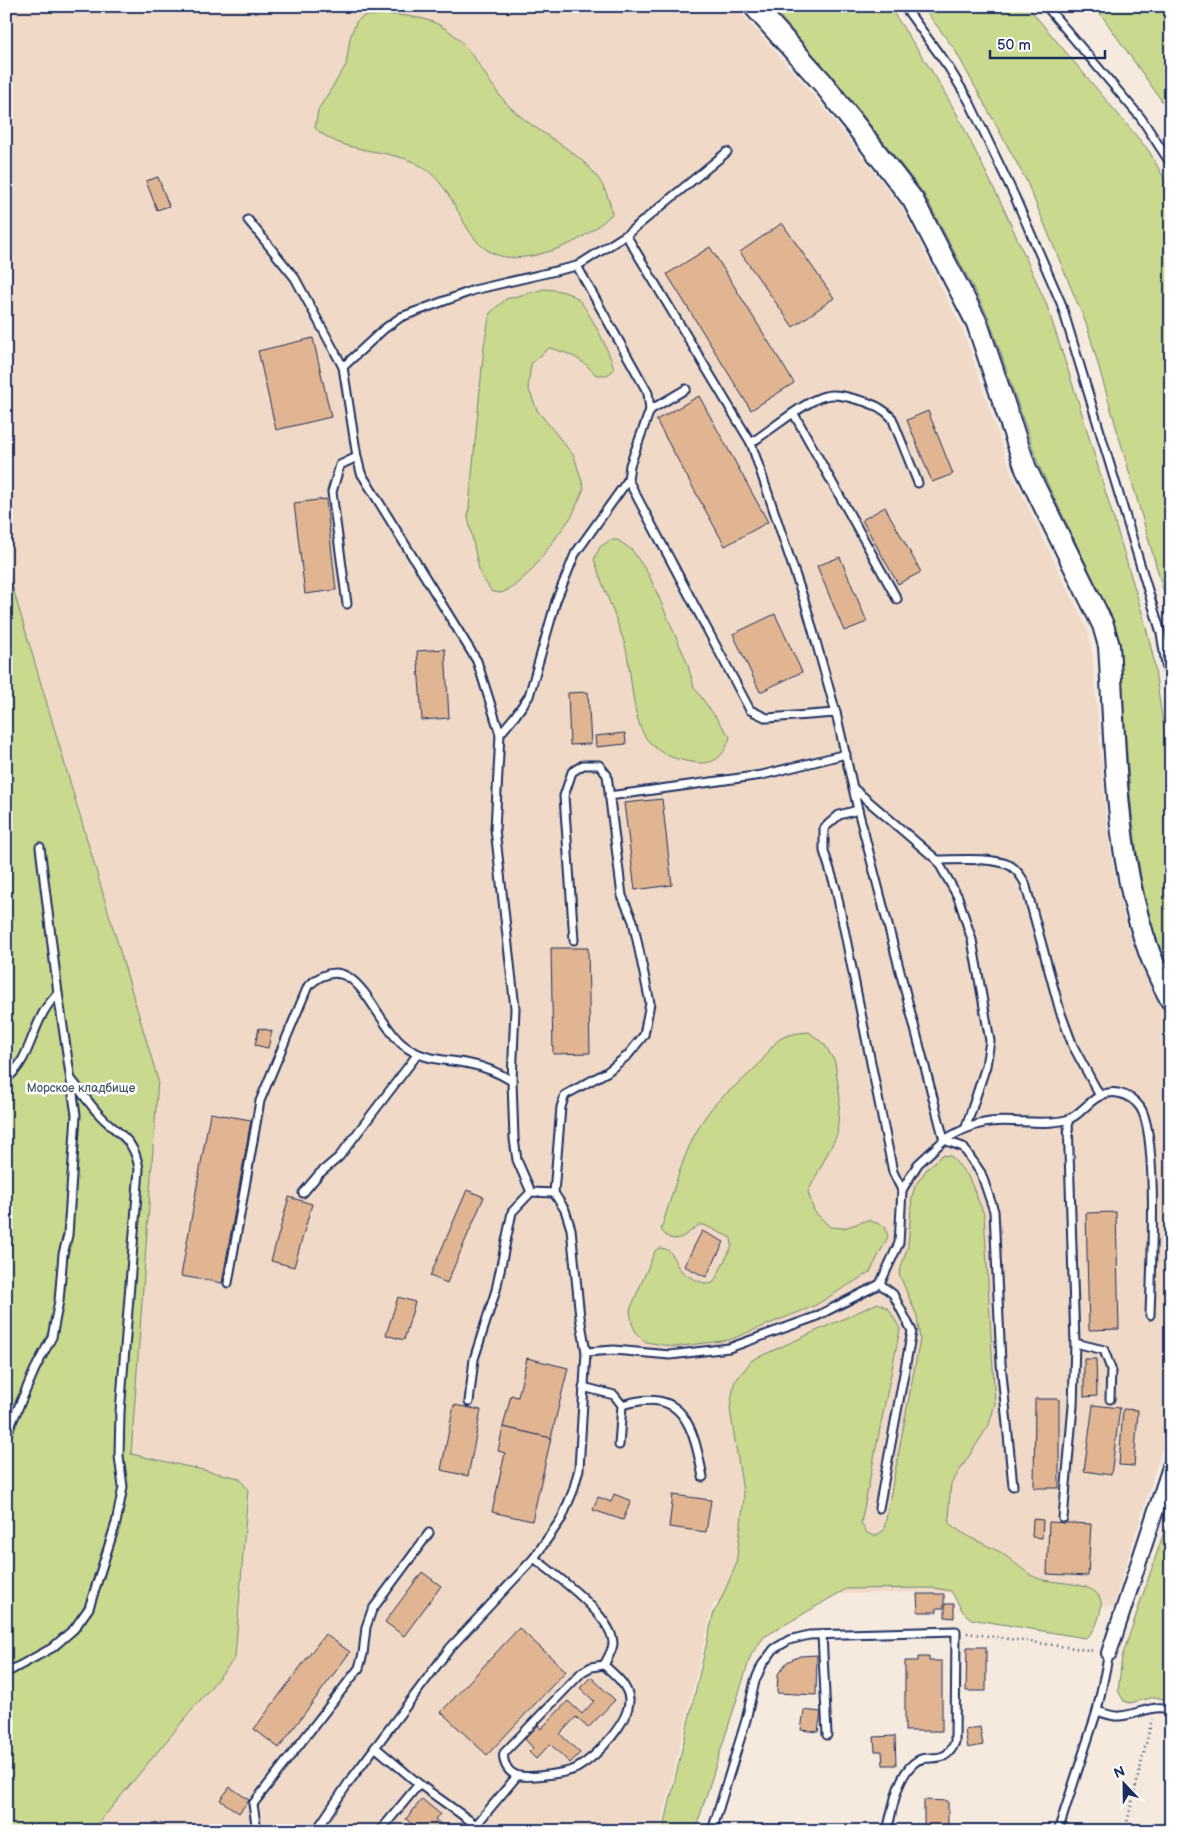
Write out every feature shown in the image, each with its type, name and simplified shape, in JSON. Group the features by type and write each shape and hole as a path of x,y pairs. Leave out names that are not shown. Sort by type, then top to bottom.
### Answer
{"main road":[{"path":"754,6 822,82 913,200 977,323 1026,469 1104,625 1109,646 1121,815 1128,869 1139,922 1158,978 1171,1000"}],"street":[{"path":"1109,1653 1171,1464"}],"lane":[{"path":"904,6 949,68 969,101 1014,194 1061,303 1161,633 1171,695"},
{"path":"1046,6 1141,118 1171,164"},
{"path":"344,367 384,329 401,317 474,290 577,266 626,235 727,152"},
{"path":"248,220 295,278 344,367 356,457 361,473 477,661 500,734 495,829 515,1008 512,1081 514,1139 517,1160 531,1192"},
{"path":"626,235 751,443 806,606 836,713 858,810 944,1140"},
{"path":"500,734 529,696 556,601 575,554 628,480 630,466 650,410 648,393 577,266"},
{"path":"650,410 686,389"},
{"path":"751,443 810,401 825,396 843,396 879,406 892,418 918,483"},
{"path":"794,414 897,599"},
{"path":"347,604 332,492 340,465 356,457"},
{"path":"628,480 750,710 767,718 836,713"},
{"path":"610,796 762,775 846,754"},
{"path":"316,1831 375,1747 450,1648 534,1558 562,1518 573,1491 579,1469 586,1352 580,1317 571,1229 565,1210 554,1193 561,1107 565,1095 607,1072 628,1056 644,1035 650,1003 633,921 622,896 607,776 599,765 583,765 572,772 564,796 574,940"},
{"path":"853,787 937,860 958,897 972,940 990,1041 986,1066 966,1127"},
{"path":"858,810 839,815 824,828 824,850 836,889 893,1172 902,1190"},
{"path":"6,1436 35,1369 52,1337 59,1301 74,1175 76,1114 58,993 40,847"},
{"path":"937,860 998,862 1011,865 1021,875 1025,883 1060,1011 1073,1046 1100,1096"},
{"path":"228,1283 260,1101 308,986 319,976 332,971 350,977 401,1043 417,1055 472,1064 494,1070 512,1081"},
{"path":"6,1079 14,1073 26,1053 46,1008 58,993"},
{"path":"304,1193 319,1174 339,1157 417,1055"},
{"path":"6,1673 52,1648 74,1629 89,1608 116,1523 123,1487 119,1456 120,1412 139,1170 137,1157 125,1136 98,1114 71,1079"},
{"path":"586,1352 614,1350 670,1355 728,1348 815,1317 880,1284 899,1243 902,1190 918,1164 944,1140 966,1127 989,1122 1068,1120 1088,1102 1100,1096 1117,1093 1130,1097 1141,1108 1148,1130 1152,1191 1150,1315"},
{"path":"1063,1518 1073,1406 1075,1343 1068,1120"},
{"path":"944,1140 964,1148 980,1173 994,1211 1001,1362 1013,1486"},
{"path":"469,1402 474,1359 496,1290 512,1212 531,1192 554,1193"},
{"path":"879,1508 912,1331 893,1294 880,1284"},
{"path":"1075,1343 1098,1347 1108,1356 1111,1369 1110,1399"},
{"path":"583,1387 614,1395 622,1405 619,1445"},
{"path":"622,1405 642,1399 657,1399 674,1406 688,1422 697,1448 703,1477"},
{"path":"257,1831 253,1804 359,1668 363,1654 366,1627 372,1610 429,1533"},
{"path":"534,1558 579,1594 604,1622 611,1634 613,1644 604,1665"},
{"path":"712,1831 746,1720 755,1680 762,1665 774,1649 789,1640 810,1635 956,1632 955,1742 952,1750 945,1756 916,1761 905,1772 887,1831"},
{"path":"822,1634 827,1735"},
{"path":"1058,1831 1097,1711 1109,1653"},
{"path":"517,1776 505,1763 504,1753 582,1672 591,1667 604,1665"},
{"path":"375,1747 476,1828 517,1776 550,1774 576,1768 603,1747 620,1724 628,1707 629,1698 626,1689 604,1665"},
{"path":"1097,1711 1118,1717 1154,1708 1171,1710"},
{"path":"380,1831 419,1784"},
{"path":"1167,1831 1171,1820"}],"path":[{"path":"956,1632 1109,1653"},
{"path":"1125,1831 1154,1708"}],"shaded area":[{"path":"6,6 735,6 816,98 903,209 964,333 1010,470 1088,631 1092,650 1106,818 1114,873 1127,928 1150,987 1171,1024 1171,1419 1113,1607 945,1592 834,1594 713,1604 660,1831 92,1831 235,1658 249,1495 248,1490 239,1478 131,1454 158,1080 6,565"}],"green space":[{"path":"771,6 889,6 935,76 958,116 1003,207 1046,303 1079,404 1144,619 1153,656 1171,778 1171,979 1157,940 1146,900 1138,857 1128,770 1120,642 1113,620 1039,466 988,316 924,194 834,78"},
{"path":"922,6 1027,6 1149,151 1170,189 1171,617 1087,326 1026,180 955,50"},
{"path":"1095,6 1171,6 1171,115 1169,111"},
{"path":"388,14 430,21 454,35 472,54 494,88 511,108 586,164 598,178 607,194 612,214 586,235 568,245 536,255 509,257 490,252 476,240 445,189 430,173 411,161 399,157 336,142 315,128 318,110 346,65 350,38 356,22 364,16"},
{"path":"544,289 565,292 577,298 592,320 604,343 614,370 607,375 596,375 575,357 549,348 531,364 528,387 537,410 574,456 584,488 572,516 531,571 512,588 501,593 492,592 480,574 468,518 484,346 490,313 506,299"},
{"path":"610,540 618,540 632,550 649,575 687,662 694,687 730,737 723,753 711,762 684,761 663,753 651,744 641,729 637,718 625,645 594,559 600,547"},
{"name":"Морское кладбище","path":"6,565 158,1080 131,1454 239,1478 248,1490 235,1658 92,1831 6,1831"},
{"path":"809,1032 825,1045 835,1062 840,1099 837,1135 808,1192 814,1211 830,1227 844,1228 868,1220 885,1226 888,1237 870,1272 814,1306 729,1340 674,1347 646,1342 637,1334 632,1324 630,1310 655,1251 659,1248 668,1250 676,1264 685,1274 698,1281 710,1284 714,1282 732,1246 731,1238 704,1225 699,1225 680,1238 675,1239 665,1235 661,1229 681,1167 694,1137 715,1104 761,1062 775,1043 786,1036"},
{"path":"942,1155 951,1156 968,1176 984,1214 995,1403 989,1425 951,1484 950,1524 968,1536 1000,1552 1027,1573 1037,1578 1080,1585 1090,1589 1097,1594 1101,1602 1097,1624 1085,1638 971,1619 963,1612 951,1591 934,1588 846,1589 764,1637 751,1655 695,1831 663,1831 714,1611 736,1565 744,1498 730,1409 734,1383 752,1360 878,1303 889,1309 900,1329 861,1523 867,1533 875,1536 884,1530 920,1339 917,1316 899,1274 908,1246 912,1197 915,1186 927,1169"},
{"path":"1171,1511 1171,1701 1155,1697 1130,1703 1124,1701 1118,1691 1122,1657"}],"building":[{"path":"158,177 169,206 157,210 146,181"},
{"path":"782,223 834,298 793,327 740,252"},
{"path":"710,247 794,383 751,410 667,274"},
{"path":"313,338 331,417 276,430 258,351"},
{"path":"699,396 768,522 725,546 656,420"},
{"path":"928,411 953,474 932,482 907,420"},
{"path":"326,499 336,590 305,594 294,503"},
{"path":"885,507 921,572 898,584 862,520"},
{"path":"840,557 867,622 844,631 817,566"},
{"path":"775,614 802,672 760,692 733,634"},
{"path":"445,649 449,718 422,720 417,651"},
{"path":"588,692 591,744 570,745 568,693"},
{"path":"625,733 626,744 596,747 595,736"},
{"path":"662,799 672,885 635,890 624,803"},
{"path":"551,948 588,948 590,1053 553,1054"},
{"path":"259,1028 272,1031 268,1048 255,1045"},
{"path":"210,1113 251,1120 222,1283 181,1276"},
{"path":"467,1190 484,1197 447,1283 430,1276"},
{"path":"289,1197 312,1204 294,1267 271,1261"},
{"path":"1116,1212 1119,1329 1089,1330 1086,1213"},
{"path":"702,1231 724,1242 706,1277 684,1266"},
{"path":"398,1297 415,1302 404,1340 386,1335"},
{"path":"527,1358 568,1368 551,1438 503,1427 511,1395 518,1397"},
{"path":"1084,1359 1096,1359 1097,1396 1084,1397"},
{"path":"1035,1399 1059,1399 1059,1488 1034,1488"},
{"path":"454,1405 481,1410 468,1476 441,1470"},
{"path":"1093,1405 1120,1408 1111,1475 1084,1471"},
{"path":"1123,1409 1138,1410 1134,1466 1119,1465"},
{"path":"503,1427 551,1438 532,1521 492,1512 505,1453 498,1451"},
{"path":"614,1494 631,1501 623,1520 593,1510 598,1497 611,1502"},
{"path":"673,1495 711,1500 706,1532 669,1527"},
{"path":"1033,1519 1043,1520 1042,1538 1032,1537"},
{"path":"1049,1522 1091,1524 1088,1576 1047,1574"},
{"path":"422,1572 441,1586 404,1636 385,1622"},
{"path":"917,1594 944,1594 944,1608 937,1608 937,1612 918,1612"},
{"path":"945,1604 954,1604 954,1618 945,1617"},
{"path":"519,1628 566,1671 487,1755 441,1712"},
{"path":"325,1634 350,1652 279,1748 254,1729"},
{"path":"967,1647 986,1647 986,1691 966,1691"},
{"path":"817,1655 816,1695 777,1693 778,1674 787,1662 800,1656"},
{"path":"918,1657 929,1657 929,1661 942,1661 942,1731 905,1731 905,1661 918,1661"},
{"path":"591,1677 615,1700 588,1728 576,1717 560,1734 580,1753 570,1763 550,1744 536,1759 529,1752 533,1748 525,1739 538,1725 541,1729 568,1701 582,1714 594,1701 580,1688"},
{"path":"804,1710 821,1712 818,1732 801,1730"},
{"path":"980,1727 983,1745 968,1748 965,1730"},
{"path":"895,1736 896,1765 883,1765 882,1751 875,1751 874,1737"},
{"path":"230,1787 249,1800 239,1813 220,1800"},
{"path":"422,1799 440,1814 435,1819 449,1831 420,1831 406,1819"},
{"path":"924,1800 948,1801 948,1831 924,1831"}]}
